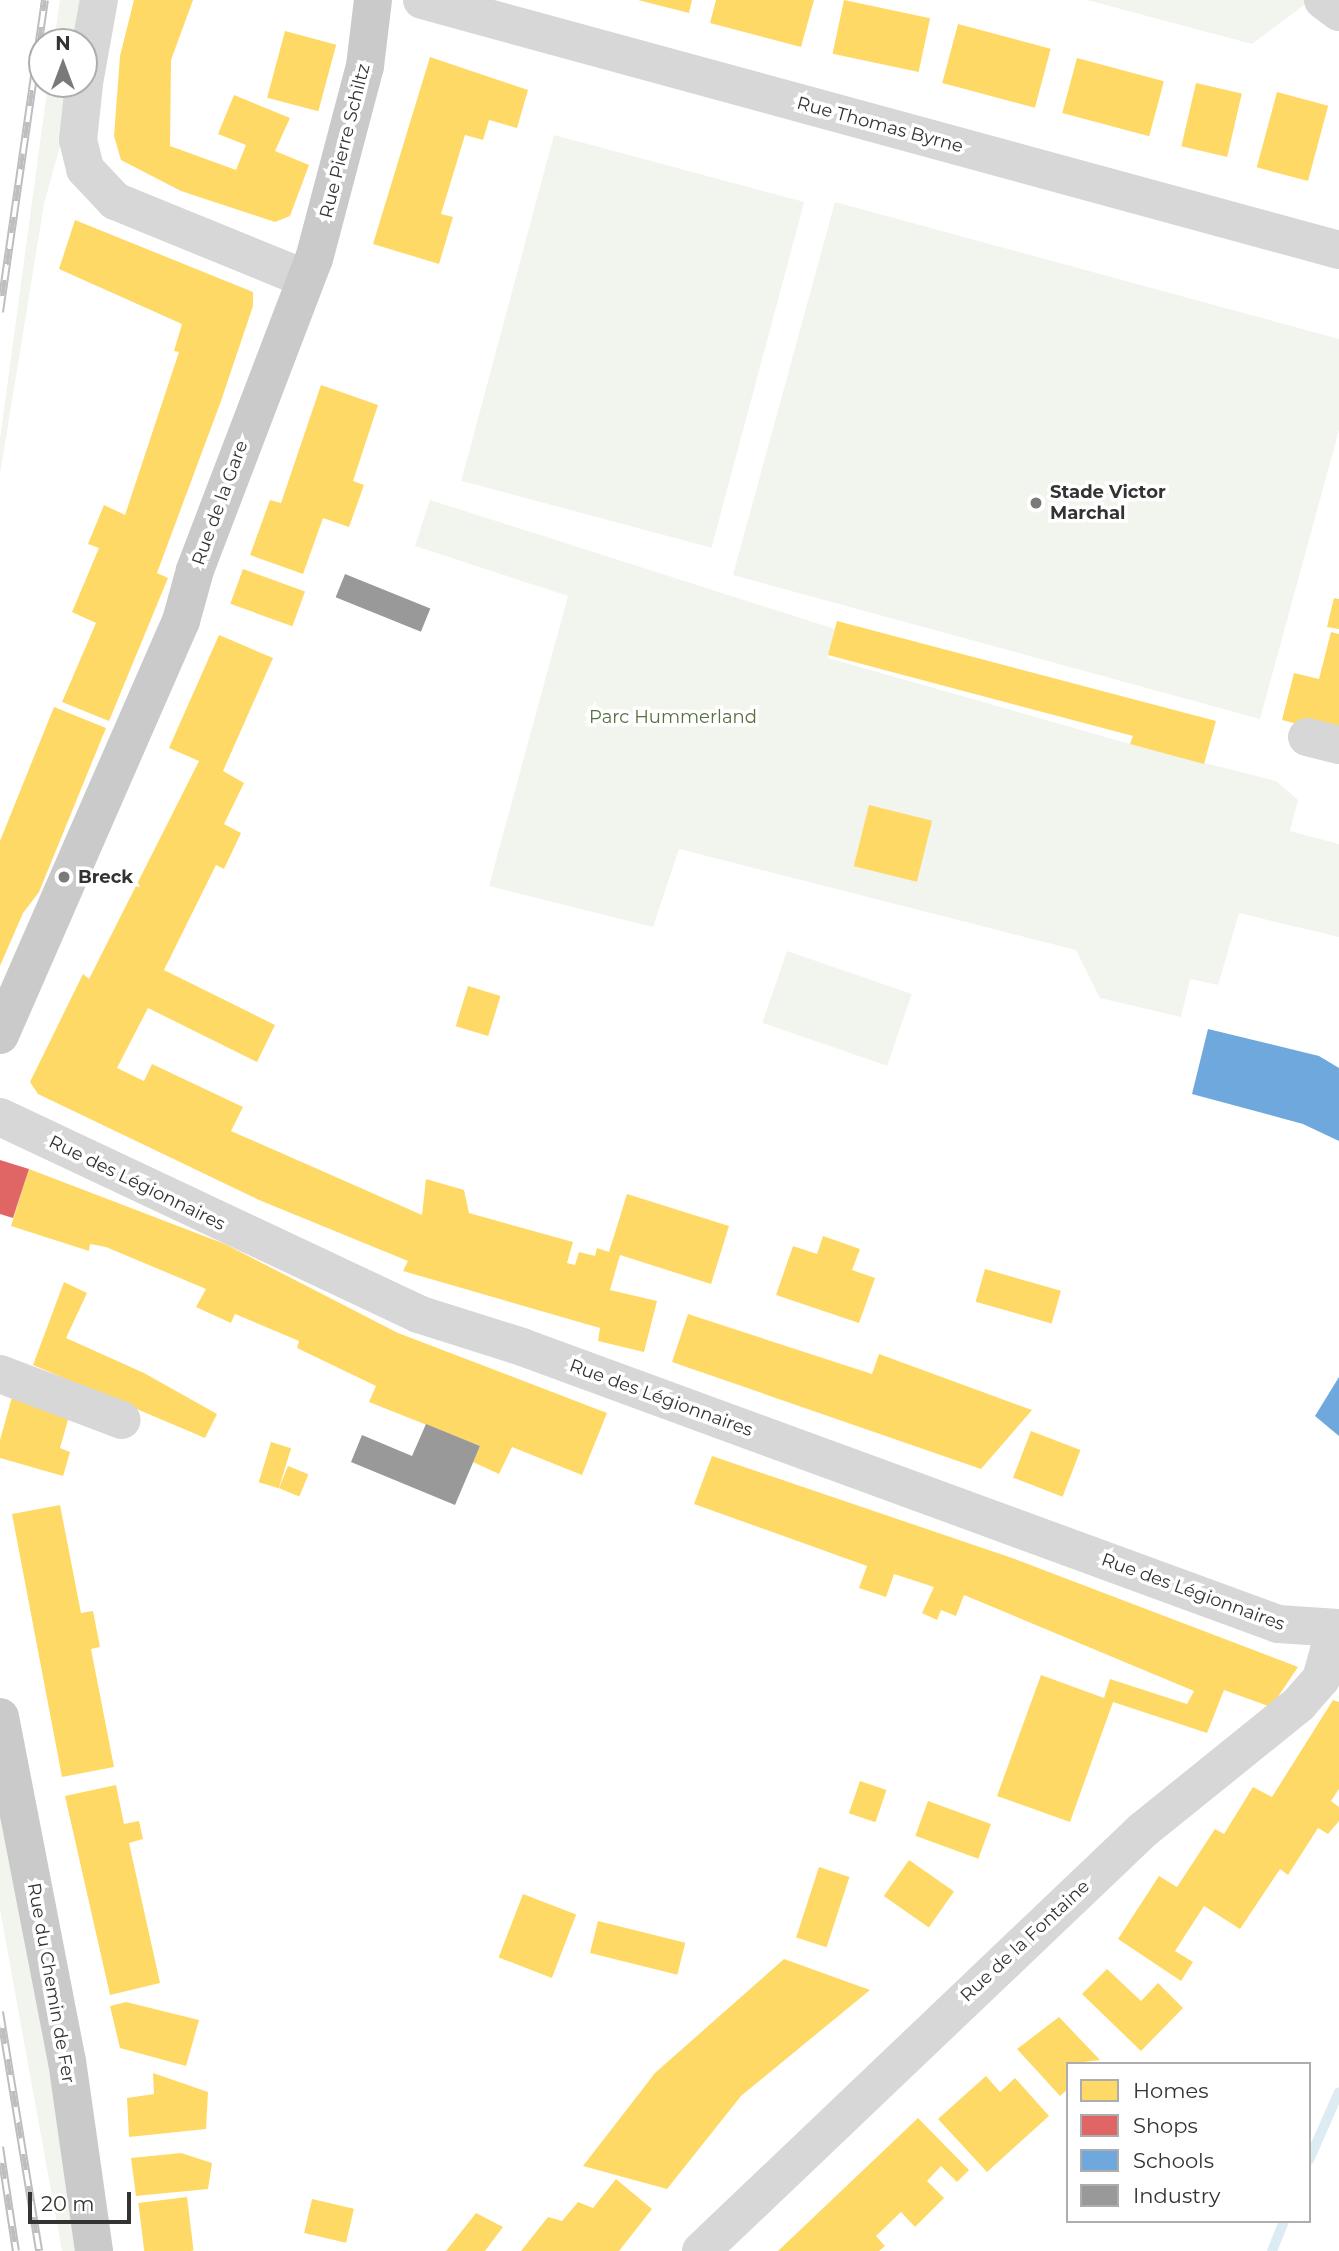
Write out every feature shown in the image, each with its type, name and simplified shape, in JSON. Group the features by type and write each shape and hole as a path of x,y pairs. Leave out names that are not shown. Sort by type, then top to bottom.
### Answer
{"main road":[{"name":"Rue Pierre Schiltz","path":"306,279 365,66 373,0"},
{"name":"Rue de la Gare","path":"0,1035 181,621 195,570 306,279"},
{"name":"Rue du Chemin de Fer","path":"0,1717 67,2061 94,2251"}],"street":[{"path":"94,28 99,0"},
{"name":"Rue Thomas Byrne","path":"422,0 1339,250"},
{"path":"1323,0 1339,12"},
{"path":"82,98 78,140 85,169 115,201 306,279"},
{"name":"Rue des Légionnaires","path":"0,1117 418,1314 522,1347 1278,1624 1337,1628"},
{"path":"0,1374 122,1420"},
{"name":"Rue de la Fontaine","path":"701,2251 1143,1830 1299,1704 1321,1679 1337,1628"}],"green space":[{"path":"60,0 99,0 89,28 56,28"},
{"path":"1087,0 1311,0 1252,44"},
{"path":"46,98 73,98 44,204 0,474 0,439"},
{"path":"554,135 804,202 712,548 461,481"},
{"name":"Stade Victor Marchal","path":"835,202 1339,339 1339,430 1260,719 733,575"},
{"name":"Parc Hummerland","path":"430,500 835,629 828,658 1130,744 1276,781 1298,800 1290,831 1339,844 1339,937 1239,913 1218,985 1190,979 1181,1017 1100,998 1076,950 679,849 653,927 489,886 568,596 415,546"},
{"path":"787,951 912,994 887,1066 762,1023"},
{"path":"0,1772 81,2251 62,2251 0,1909"}],"building: Homes":[{"path":"134,0 193,0 171,60 170,146 236,170 246,145 218,134 234,95 290,118 275,151 309,165 290,216 275,222 181,191 121,160 114,136 120,56"},
{"path":"638,0 692,0 689,13"},
{"path":"716,0 814,0 801,47 710,23"},
{"path":"844,0 930,18 919,72 833,54"},
{"path":"958,24 1051,49 1035,108 942,83"},
{"path":"285,31 336,45 318,111 267,98"},
{"path":"430,57 528,90 517,128 489,120 483,140 465,135 441,214 453,217 439,264 373,244"},
{"path":"1077,58 1164,81 1149,136 1062,113"},
{"path":"1196,83 1242,94 1227,157 1181,146"},
{"path":"1277,92 1328,106 1308,181 1257,167"},
{"path":"75,220 253,292 253,306 221,401 157,573 168,578 109,721 62,702 96,623 72,612 99,548 88,544 104,505 125,515 179,352 174,351 182,324 59,269"},
{"path":"321,385 378,405 353,481 364,485 349,527 323,518 303,574 250,555 270,500 281,503"},
{"path":"243,569 305,592 292,626 230,604"},
{"path":"1334,598 1339,599 1339,629 1327,627"},
{"path":"837,621 1216,721 1204,764 1130,744 1133,736 828,655"},
{"path":"1331,632 1339,634 1339,735 1282,720 1294,673 1319,679"},
{"path":"219,635 273,658 223,771 244,783 224,824 241,833 224,869 216,865 164,970 275,1025 257,1062 148,1008 117,1068 144,1081 152,1064 243,1107 231,1131 422,1215 426,1179 464,1190 469,1213 573,1242 567,1263 575,1265 579,1252 595,1256 597,1248 609,1252 627,1194 729,1226 711,1284 620,1255 610,1290 657,1301 644,1352 598,1341 600,1328 403,1271 408,1261 259,1200 38,1094 30,1082 83,974 89,979 199,761 169,748"},
{"path":"54,707 106,728 39,892 23,913 0,966 0,841"},
{"path":"869,805 932,821 917,882 854,866"},
{"path":"468,986 501,996 488,1036 456,1026"},
{"path":"29,1169 225,1244 398,1333 607,1413 582,1475 512,1447 499,1474 473,1462 480,1446 369,1402 376,1386 297,1348 299,1341 235,1314 231,1323 196,1307 206,1289 106,1247 90,1244 89,1251 11,1226"},
{"path":"823,1236 860,1249 852,1270 875,1278 859,1323 776,1295 793,1246 817,1254"},
{"path":"985,1269 1061,1291 1052,1323 976,1302"},
{"path":"64,1282 87,1293 66,1338 144,1373 217,1414 205,1438 33,1365"},
{"path":"688,1314 872,1374 879,1354 1032,1410 981,1469 672,1362"},
{"path":"14,1390 72,1406 60,1448 70,1452 63,1476 0,1458 0,1440"},
{"path":"1031,1431 1080,1450 1063,1497 1013,1478"},
{"path":"271,1442 291,1448 279,1488 259,1482"},
{"path":"712,1456 1015,1559 1298,1667 1271,1707 1224,1690 1207,1733 1113,1702 1070,1822 997,1796 1041,1675 1104,1698 1110,1679 1187,1704 1194,1691 964,1595 956,1616 941,1610 937,1620 922,1613 934,1587 894,1574 886,1597 859,1588 867,1566 694,1504"},
{"path":"288,1466 308,1474 299,1496 279,1488"},
{"path":"60,1505 81,1613 93,1611 100,1647 91,1649 114,1767 62,1777 12,1514"},
{"path":"1333,1700 1339,1702 1339,1789 1331,1801 1339,1807 1339,1821 1328,1834 1318,1828 1288,1875 1280,1869 1240,1929 1204,1906 1175,1951 1193,1962 1181,1981 1118,1939 1159,1876 1177,1887 1215,1829 1224,1834 1253,1787 1272,1797"},
{"path":"860,1781 886,1790 875,1822 849,1813"},
{"path":"116,1785 124,1824 139,1821 143,1839 129,1843 160,1983 110,1995 65,1796"},
{"path":"928,1801 991,1824 978,1859 915,1836"},
{"path":"909,1860 954,1892 929,1928 884,1896"},
{"path":"819,1867 849,1877 827,1947 796,1937"},
{"path":"523,1894 576,1914 552,1978 499,1957"},
{"path":"598,1921 685,1943 677,1975 590,1953"},
{"path":"784,1959 870,1990 741,2096 667,2189 583,2166 655,2073"},
{"path":"1107,1969 1141,2001 1158,1983 1183,2008 1141,2051 1082,1994"},
{"path":"126,2002 199,2020 186,2066 120,2048 110,2006"},
{"path":"1059,2017 1100,2060 1066,2062 1066,2091 1060,2096 1017,2049"},
{"path":"153,2073 208,2092 206,2129 129,2137 127,2098 154,2094"},
{"path":"986,2076 1000,2092 1015,2078 1049,2116 987,2172 938,2119"},
{"path":"918,2118 969,2170 957,2182 941,2166 927,2181 944,2198 915,2227 901,2212 876,2236 885,2246 879,2251 778,2251"},
{"path":"181,2153 212,2163 208,2189 136,2196 131,2158"},
{"path":"616,2179 652,2209 619,2251 521,2251 548,2217 562,2221 578,2202 593,2208"},
{"path":"187,2197 194,2251 144,2251 138,2203"},
{"path":"312,2199 354,2209 346,2243 304,2233"},
{"path":"476,2213 503,2227 485,2251 446,2251"}],"building: Shops":[{"path":"0,1160 29,1169 13,1218 0,1214"}],"building: Schools":[{"path":"1208,1029 1319,1056 1339,1068 1339,1141 1303,1124 1192,1094"},
{"path":"1339,1377 1339,1436 1315,1416"}],"building: Industry":[{"path":"345,574 430,608 421,632 336,597"},
{"path":"426,1424 480,1446 455,1505 351,1462 362,1435 412,1456"}],"waterway":[{"path":"1311,2155 1339,2092"},
{"path":"1272,2251 1283,2223"}],"railway":[{"path":"0,312 45,0"},
{"path":"0,2012 39,2251"},
{"path":"0,2147 16,2251"}],"place":[{"name":"Stade Victor Marchal","path":"1036,503"},
{"name":"Breck","path":"64,877"}]}
